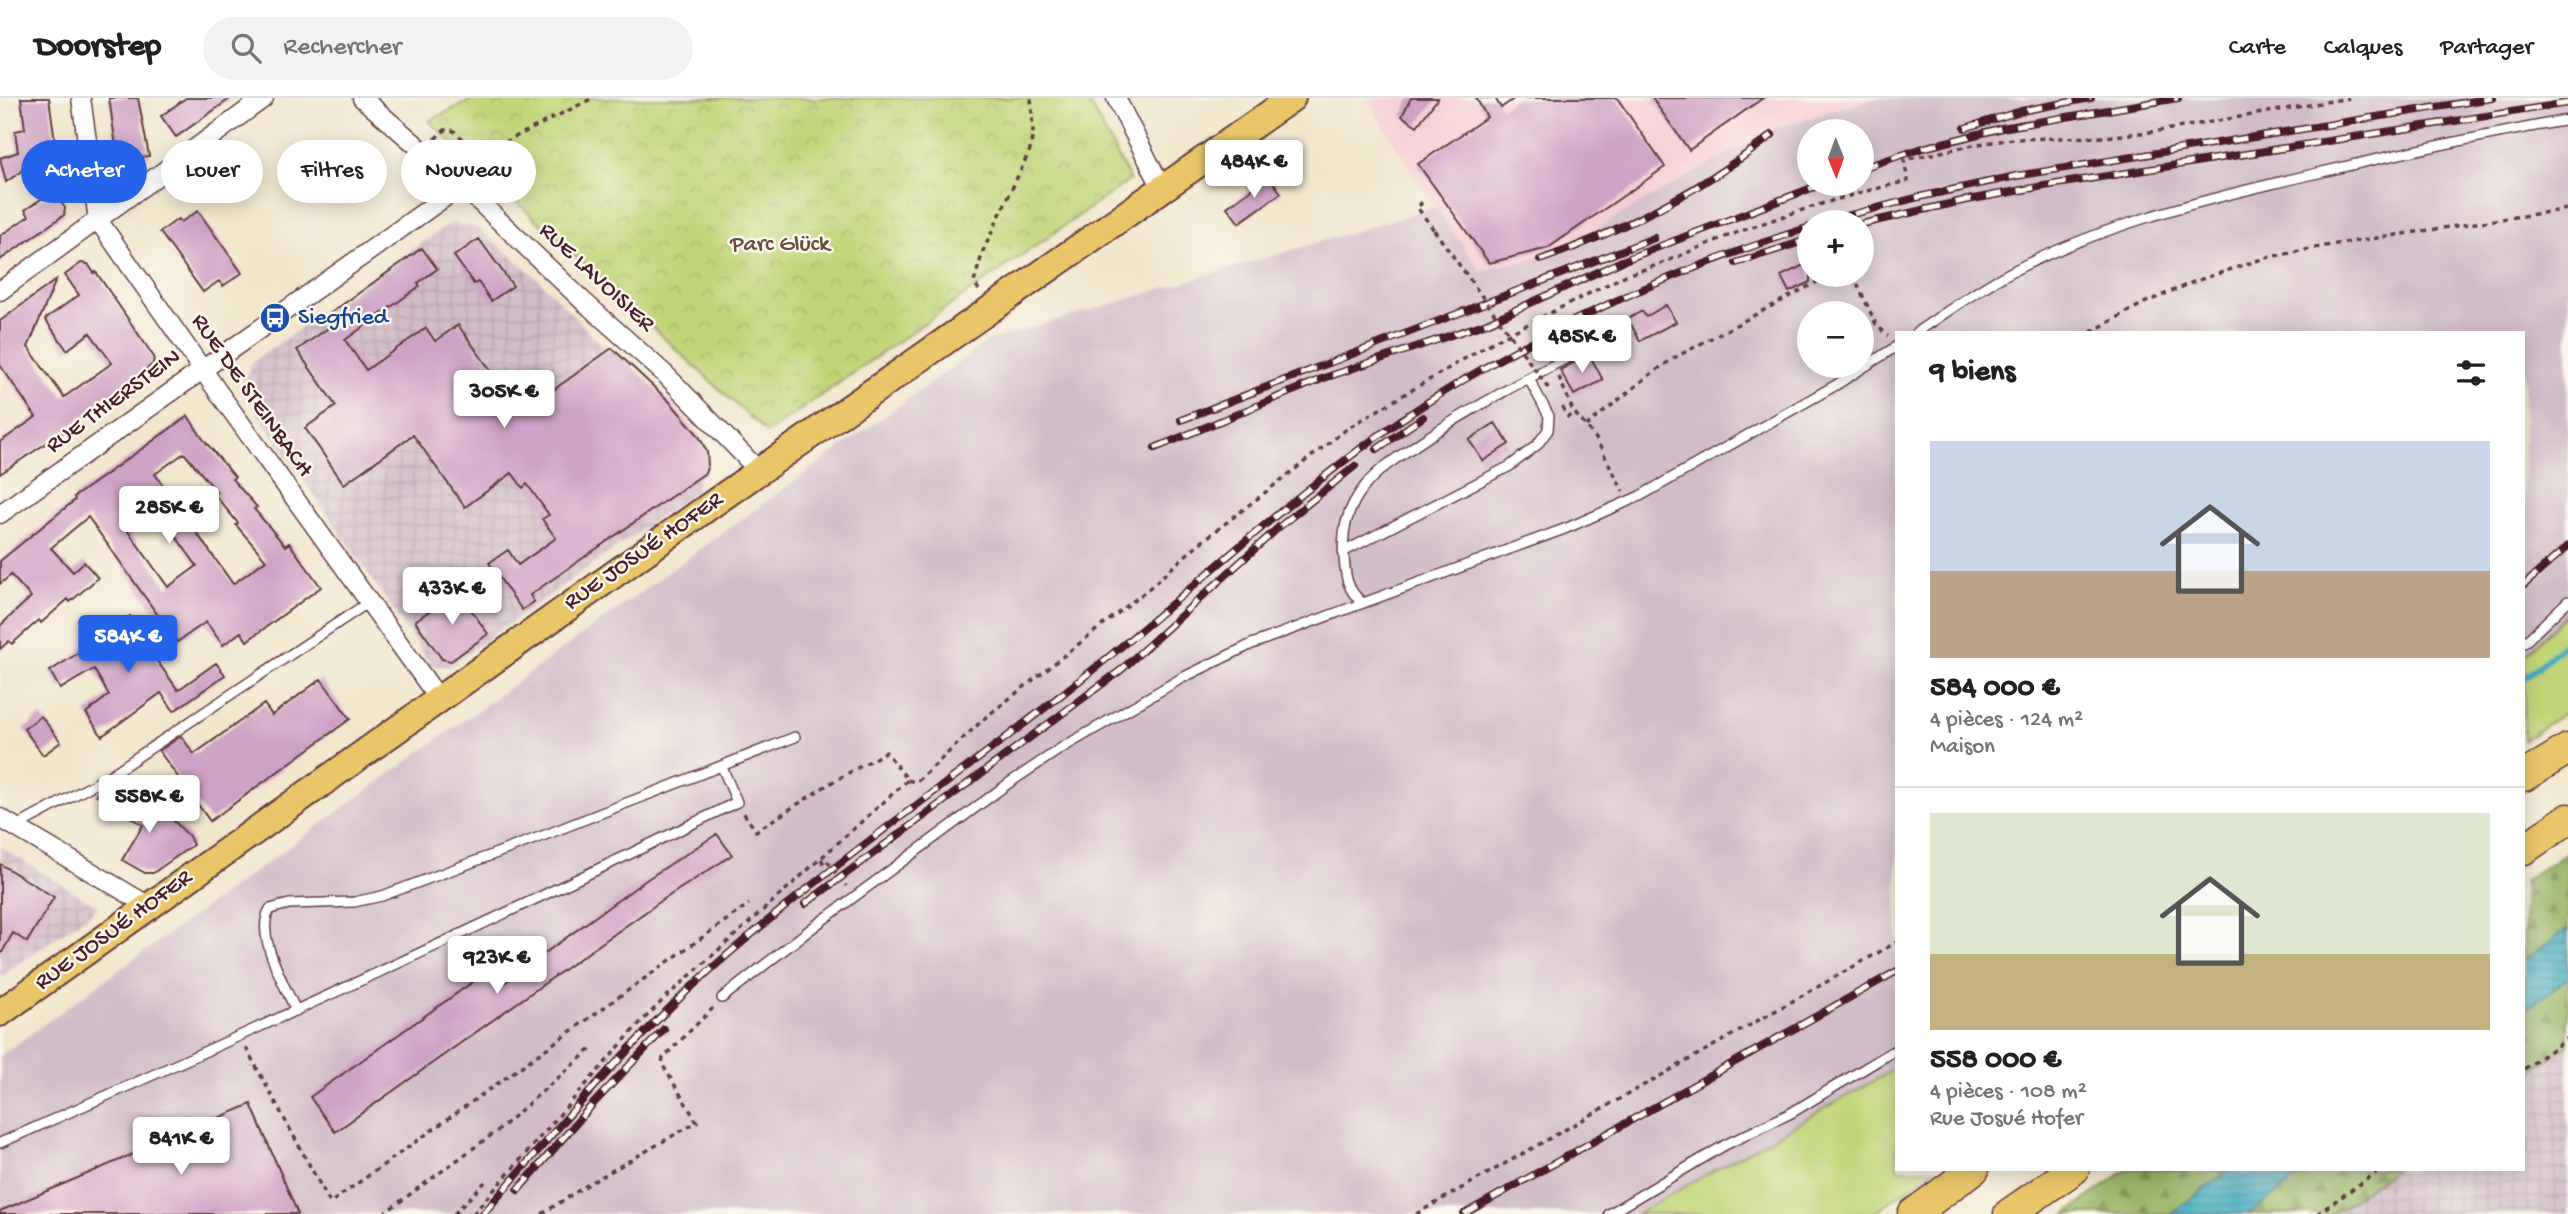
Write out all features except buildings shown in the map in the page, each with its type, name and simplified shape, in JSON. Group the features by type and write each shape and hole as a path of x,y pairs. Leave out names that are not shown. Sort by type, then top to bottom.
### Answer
{"highway":[{"path":"2525,775 2568,749"},
{"path":"2525,848 2568,819"},
{"path":"1913,1214 1971,1171"},
{"path":"2009,1214 2071,1171"}],"main road":[{"name":"RUE JOSUÉ HOFER","path":"0,1013 759,471 1292,98"}],"street":[{"name":"RUE DE STEINBACH","path":"81,98 98,220 439,699"},
{"path":"0,292 264,98"},
{"name":"RUE LAVOISIER","path":"362,98 410,140"},
{"path":"1116,98 1163,190"},
{"name":"RUE THIERSTEIN","path":"0,514 437,203"},
{"name":"RUE LAVOISIER","path":"481,203 583,301 666,375 759,471"},
{"path":"7,822 149,906"}],"lane":[{"path":"1919,331 2009,273 2065,248 2160,214 2266,184 2568,120"},
{"path":"1363,603 1355,597 1346,579 1343,552 1348,513 1359,493 1377,474 1442,428 1596,343"},
{"path":"722,998 1009,783 1135,705 1213,661 1288,630 1567,528 1627,501 1696,466 1836,385 1895,347"},
{"path":"1343,552 1510,466 1537,445 1548,430 1549,423 1542,401 1529,379"},
{"path":"2525,642 2568,601"},
{"path":"7,822 106,778 369,602"},
{"path":"296,1011 270,951 264,929 265,917 270,909 289,904 354,902 382,895 795,737"},
{"path":"0,1143 240,1037 585,877 737,802 722,767"},
{"path":"1609,1214 1725,1145 1791,1113 1895,1050"}],"path":[{"path":"509,140 593,98"},
{"path":"984,297 974,282 983,251 1030,150 1033,131 1031,98"},
{"path":"433,140 443,130 449,129 456,131 464,140"},
{"path":"1420,202 1418,207 1549,389"},
{"path":"2093,331 2144,303 2265,258 2330,244 2568,209"},
{"path":"1586,426 1674,358 1807,287"},
{"path":"1859,287 1876,324 1888,337"},
{"path":"1555,365 1574,413 1607,458 1627,501"},
{"path":"1567,415 1568,417 1574,413"},
{"path":"472,1214 646,1017 908,780 886,752 829,783 756,831 737,802"},
{"path":"821,859 825,865 828,862 848,888 844,891 851,900"},
{"path":"240,1037 330,1203 749,904"},
{"path":"1416,1214 1895,943"},
{"path":"541,1214 697,1122 662,1063 663,1058 722,998"},
{"path":"2525,1068 2568,1038"},
{"path":"383,1214 497,1131 592,1049"},
{"path":"2317,1214 2379,1171"},
{"path":"454,1214 485,1182"}],"shaded area":[{"path":"1366,98 1875,98 1805,119 1797,119 1797,121 1772,129 1549,255 1481,271 1435,207"},
{"path":"1875,98 2568,98 2568,613 2525,655 2525,331 1895,331 1895,1069 1636,1214 0,1214 0,1056 988,341 1435,207 1481,271 1549,255 1772,129 1797,121 1797,196 1874,196 1874,119 1805,119"},
{"path":"450,223 477,227 538,279 702,451 696,491 448,667 431,665 257,412 245,381 251,363"},
{"path":"0,847 99,907 0,977"},
{"path":"2568,1045 2568,1214 2333,1214 2393,1171 2525,1171 2525,1076"}],"green space":[{"name":"Parc Glück","path":"475,98 1087,98 1130,180 767,433 518,203 536,203 536,140 450,140 429,121"},
{"path":"2568,613 2568,710 2525,739 2525,655"},
{"path":"2568,852 2568,929 2525,959 2525,879"},
{"path":"2568,978 2568,1045 2525,1076 2525,1010"},
{"path":"1895,1069 1895,1171 1932,1171 1873,1214 1636,1214"},
{"path":"2124,1171 2229,1171 2170,1214 2066,1214"},
{"path":"2307,1171 2393,1171 2333,1214 2249,1214"}],"water":[{"path":"2568,929 2568,978 2525,1010 2525,959"},
{"path":"2229,1171 2307,1171 2249,1214 2170,1214"}],"waterway":[{"path":"2525,678 2568,641"}],"railway":[{"path":"1965,128 2021,111 2091,98"},
{"path":"1874,164 1923,148 2002,128 2178,98"},
{"path":"1869,210 2016,176 2492,98"},
{"path":"1874,221 2044,186 2568,103"},
{"path":"1540,260 1602,236 1661,207 1718,174 1772,135"},
{"path":"1155,448 1324,378 1487,323 1622,261 1797,194"},
{"path":"483,1214 625,1053 718,963 805,890 1075,684 1287,506 1360,449 1465,379 1576,320 1691,269 1797,231"},
{"path":"1181,420 1654,238"},
{"path":"1736,263 1797,243"},
{"path":"1377,449 1423,417"},
{"path":"805,904 1121,670 1279,527 1355,466"},
{"path":"2525,584 2568,546"},
{"path":"1464,1214 1895,972"},
{"path":"518,1190 592,1105 664,1029"}],"place":[{"name":"Siegfried","path":"275,318"}]}
